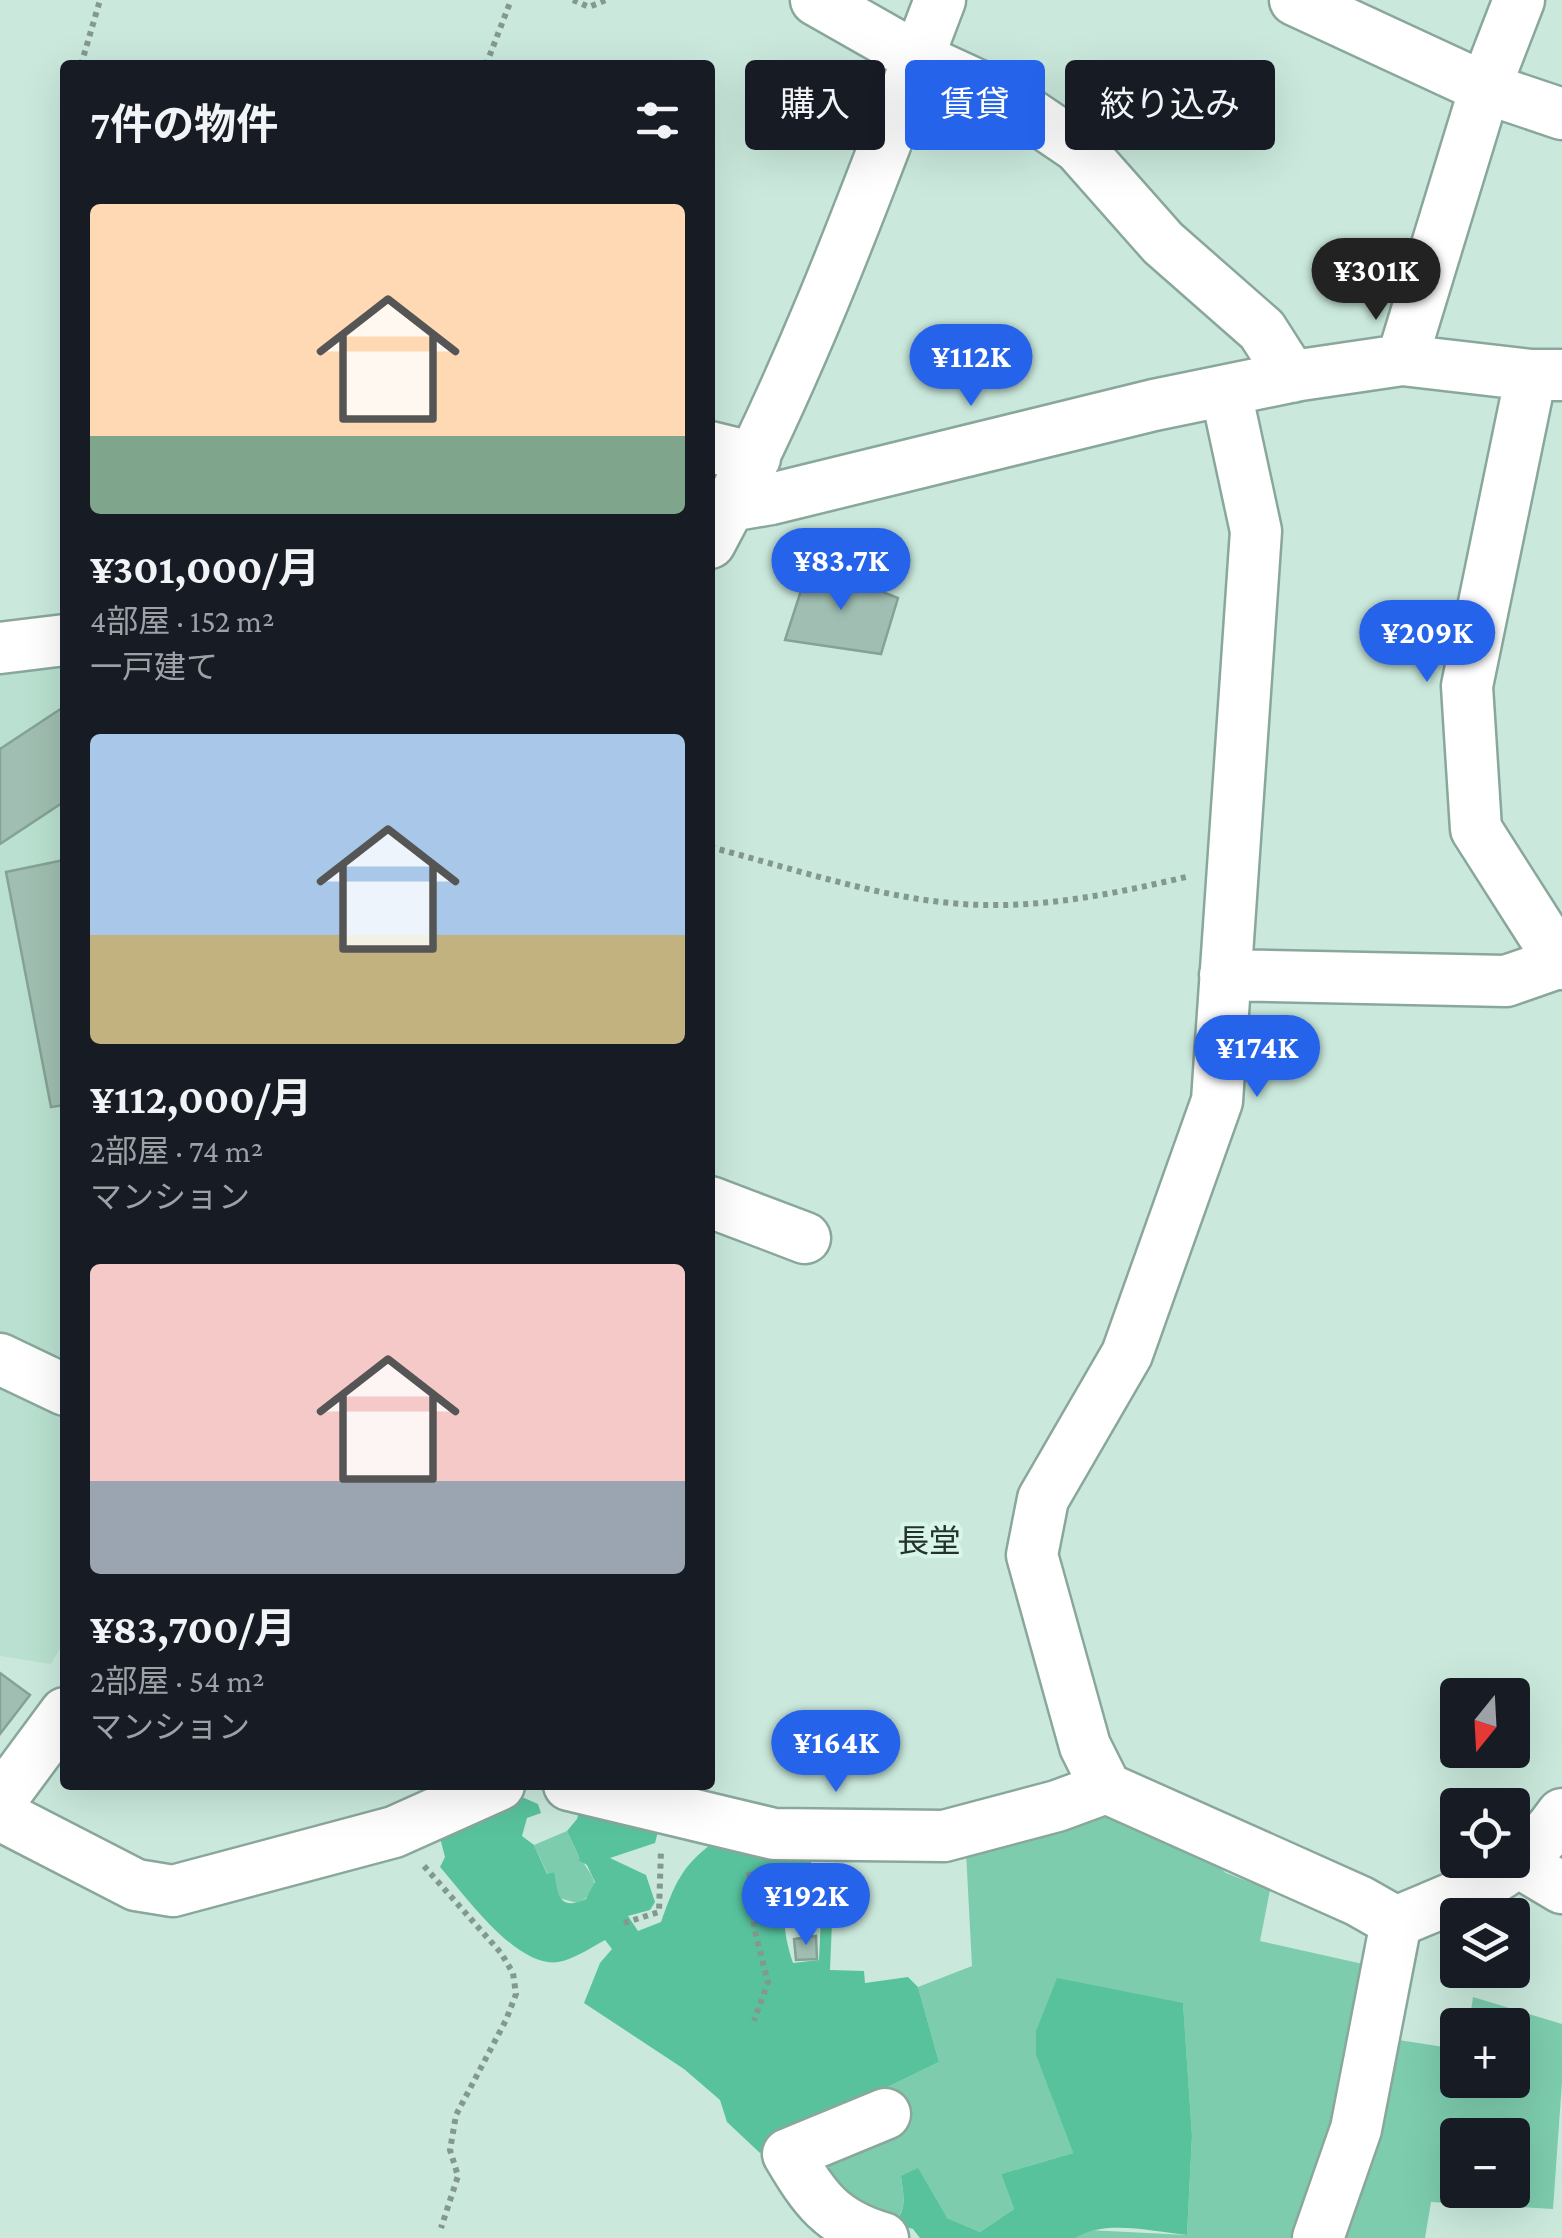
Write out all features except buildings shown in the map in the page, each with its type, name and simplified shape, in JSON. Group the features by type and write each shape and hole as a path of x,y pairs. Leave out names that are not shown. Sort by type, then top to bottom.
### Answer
{"street":[{"path":"816,0 918,58 1007,99 1078,146 1163,243 1262,330 1292,377"},
{"path":"720,525 732,453 797,366 940,0"},
{"path":"1295,0 1486,88 1562,114"},
{"path":"1402,360 1486,88 1519,0"},
{"path":"720,525 770,499 1154,405 1292,377 1402,360 1546,375 1468,686 1476,829 1561,963 1506,981 1224,975"},
{"path":"1226,392 1256,531 1217,1101 1127,1354 1043,1499 1032,1554 1085,1746 1106,1788 1359,1901 1396,1922"},
{"path":"0,648 60,641"},
{"path":"715,1204 804,1238"},
{"path":"0,1359 60,1388"},
{"path":"0,1801 60,1721"},
{"path":"590,1790 774,1834 944,1836 1057,1806 1106,1788"},
{"path":"0,1815 136,1886 174,1891 394,1832 488,1790"},
{"path":"1530,1853 1562,1814"},
{"path":"1530,1870 1562,1888"},
{"path":"1396,1922 1495,1878"},
{"path":"1318,2238 1356,2129 1396,1922"},
{"path":"884,2238 864,2232 816,2201 788,2154 885,2114"}],"path":[{"path":"82,60 100,0"},
{"path":"488,60 510,0"},
{"path":"573,0 590,7 606,0"},
{"path":"715,847 895,894 950,903 1010,905 1106,896 1231,866"},
{"path":"624,1923 659,1912 662,1835 668,1809"},
{"path":"748,1828 754,1928 768,1982 754,2022"},
{"path":"394,1832 500,1953 512,1973 516,1994 456,2115 450,2150 458,2176 441,2228"}],"shaded area":[{"path":"60,663 60,1649 51,1664 0,1656 0,676"}],"green space":[{"path":"508,1791 538,1804 541,1813 527,1818 522,1836 534,1845 547,1874 554,1872 561,1898 569,1903 586,1899 595,1882 587,1865 578,1860 567,1831 577,1819 582,1802 660,1824 655,1843 610,1858 646,1875 655,1902 650,1910 628,1916 638,1931 661,1922 680,1878 713,1843 814,1857 785,1916 793,1963 819,1960 821,1918 833,1898 830,1970 864,1971 865,1983 908,1977 918,1987 939,2062 760,2153 727,2122 720,2100 684,2069 584,2003 600,1963 612,1949 605,1940 563,1961 546,1962 529,1956 495,1930 440,1867 445,1857 438,1830"},
{"path":"1107,1811 1191,1846 1226,1873 1270,1890 1260,1941 1372,1966 1360,2034 1440,2046 1440,2098 1530,2098 1530,2014 1562,2024 1553,2209 1530,2208 1530,2118 1440,2118 1440,2203 1431,2202 1425,2238 1076,2238 1088,2230 1187,2235 1192,2136 1183,2004 1036,2054 1073,2153 1001,2174 1014,2209 980,2232 947,2218 901,2176 902,2208 890,2223 850,2206 793,2133 939,2062 918,1987 972,1966 966,1852"},
{"path":"567,1831 594,1880 592,1892 577,1903 559,1898 553,1872 548,1875 534,1845"},
{"path":"1057,1978 1183,2003 1192,2136 1187,2235 1115,2228 1087,2232 1076,2238 920,2238 913,2229 891,2223 903,2208 901,2176 918,2168 947,2218 980,2232 1014,2209 1001,2174 1073,2153 1036,2055 1036,2031"},
{"path":"1473,1997 1509,2008 1471,2008"}],"district":[{"name":"長堂","path":"929,1541"}]}
